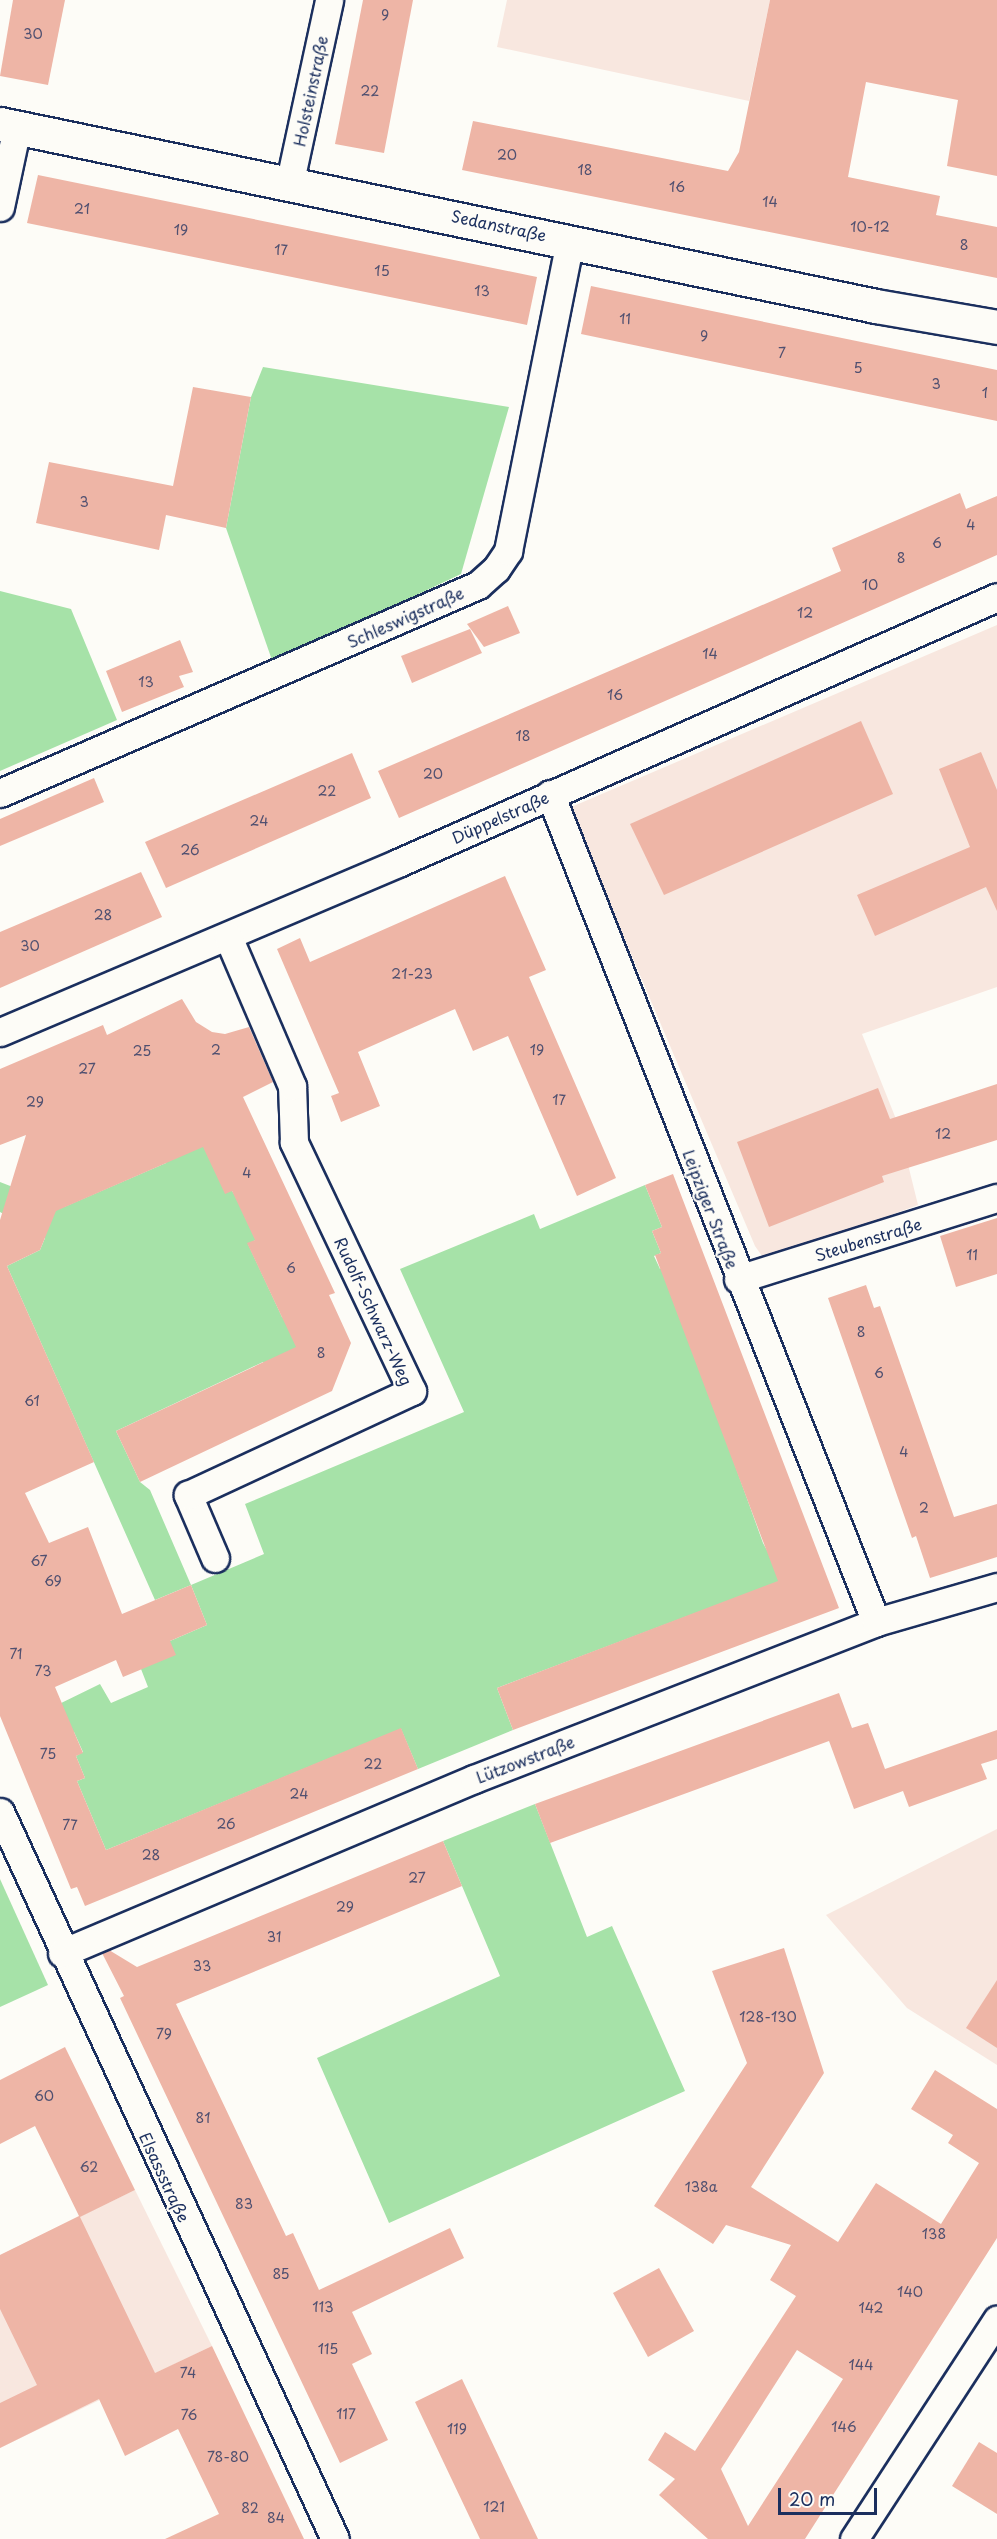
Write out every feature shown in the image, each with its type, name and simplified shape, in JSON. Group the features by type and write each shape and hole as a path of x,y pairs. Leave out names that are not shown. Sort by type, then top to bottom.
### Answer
{"street":[{"name":"Holsteinstraße","path":"290,182 329,0"},
{"name":"Sedanstraße","path":"8,125 876,306 997,327"},
{"path":"0,207 8,125"},
{"name":"Schleswigstraße","path":"0,793 478,585 496,569 508,551 570,241"},
{"name":"Düppelstraße","path":"0,1032 228,937 997,597"},
{"name":"Leipziger Straße","path":"550,794 738,1279 876,1622"},
{"name":"Rudolf-Schwarz-Weg","path":"215,1558 188,1495 412,1391 294,1142 292,1086 228,937"},
{"name":"Steubenstraße","path":"738,1279 997,1198"},
{"name":"Lützowstraße","path":"62,1953 474,1779 876,1622 997,1587"},
{"name":"Elsassstraße","path":"0,1812 62,1953 335,2539"},
{"path":"854,2539 997,2320"}],"shaded area":[{"path":"507,0 770,0 749,101 497,47"},
{"path":"997,625 997,987 862,1034 898,1124 918,1205 772,1259 762,1256 755,1246 569,808"},
{"path":"997,1829 997,2065 907,2008 826,1915"},
{"path":"135,2190 212,2346 0,2448 0,2255"}],"green space":[{"path":"263,367 509,407 461,574 273,663 226,528 251,397"},
{"path":"0,591 71,609 117,720 0,771"},
{"path":"178,1067 232,1191 263,1236 248,1244 282,1317 303,1329 289,1367 273,1375 263,1362 116,1431 140,1482 150,1490 191,1585 155,1600 7,1266 40,1250 45,1238 0,1212 0,1182 64,1207 166,1163"},
{"path":"645,1185 662,1227 652,1231 661,1253 654,1256 660,1269 664,1268 763,1543 783,1580 497,1688 513,1730 418,1769 401,1729 106,1850 77,1781 85,1778 76,1756 83,1752 74,1732 65,1736 53,1707 100,1684 111,1703 148,1687 141,1669 170,1641 207,1625 191,1585 264,1554 245,1504 464,1412 400,1269 534,1214 540,1229"},
{"path":"535,1804 587,1937 612,1926 685,2091 389,2223 317,2058 500,1976 443,1841"},
{"path":"0,1879 48,1985 0,2007"}],"building":[{"path":"13,0 65,0 48,85 0,76"},
{"path":"363,0 413,0 384,153 335,144"},
{"path":"770,0 997,0 997,176 947,166 958,100 866,82 848,177 940,196 936,215 997,227 997,278 462,170 473,121 728,171 739,152"},
{"path":"38,175 537,277 527,325 27,223"},
{"path":"591,286 997,370 997,421 581,334"},
{"path":"193,387 251,397 226,528 166,515 159,550 36,523 49,462 173,486"},
{"path":"960,493 966,509 997,496 997,555 399,818 378,771 841,571 832,548"},
{"path":"508,606 520,633 484,647 467,624"},
{"path":"470,629 482,653 412,683 401,656"},
{"path":"180,640 193,672 179,676 184,687 122,712 106,671"},
{"path":"861,721 893,794 664,895 630,824"},
{"path":"981,752 997,790 997,911 986,887 875,936 857,895 970,847 939,769"},
{"path":"352,753 371,798 166,888 145,842"},
{"path":"94,778 104,802 0,846 0,819"},
{"path":"141,872 162,917 0,988 0,932"},
{"path":"505,876 546,970 529,977 616,1178 577,1196 508,1036 473,1051 455,1009 358,1052 380,1106 341,1122 331,1096 339,1093 277,949 300,938 310,962"},
{"path":"182,999 196,1022 212,1032 225,1034 249,1027 273,1082 243,1097 335,1293 329,1295 351,1343 332,1391 140,1482 116,1431 296,1347 247,1243 255,1240 232,1191 225,1194 203,1147 56,1211 40,1250 7,1266 94,1462 25,1493 49,1543 88,1527 122,1614 191,1585 207,1625 170,1641 176,1655 123,1677 116,1660 55,1687 83,1753 76,1756 85,1778 77,1781 106,1850 401,1728 418,1769 85,1906 77,1887 71,1889 0,1716 0,1220 26,1135 0,1145 0,1069 103,1025 107,1035"},
{"path":"997,1084 997,1140 882,1176 884,1182 769,1227 737,1142 878,1088 890,1119"},
{"path":"673,1174 839,1608 513,1730 497,1688 778,1581 655,1255 661,1253 652,1231 662,1227 645,1185"},
{"path":"997,1218 997,1274 956,1287 940,1236"},
{"path":"866,1285 874,1308 880,1306 954,1517 997,1504 997,1557 930,1578 916,1536 912,1538 828,1298"},
{"path":"839,1693 852,1728 868,1723 885,1769 997,1730 997,1759 981,1764 987,1779 909,1807 903,1791 854,1809 829,1741 550,1843 535,1804"},
{"path":"443,1841 462,1886 176,2004 286,2236 293,2233 319,2290 450,2228 464,2258 352,2312 372,2354 352,2364 388,2440 340,2463 120,1998 124,1996 102,1953 109,1950 137,1967"},
{"path":"784,1948 824,2073 751,2187 838,2242 876,2183 941,2224 979,2163 948,2143 953,2135 911,2109 935,2070 997,2109 997,2238 805,2539 708,2539 659,2495 675,2479 648,2460 665,2432 695,2451 796,2296 770,2280 791,2245 726,2225 713,2244 654,2206 747,2063 712,1971","holes":["797,2350 843,2379 748,2526 721,2469"]},
{"path":"997,1980 997,2048 966,2028"},
{"path":"65,2047 135,2190 80,2217 155,2373 212,2346 304,2539 165,2539 219,2514 178,2429 125,2456 99,2399 0,2448 0,2403 37,2385 0,2309 0,2255 79,2216 35,2126 0,2144 0,2080"},
{"path":"659,2268 694,2331 648,2357 613,2293"},
{"path":"462,2379 538,2539 480,2539 415,2402"},
{"path":"979,2442 997,2453 997,2514 952,2486"}]}
